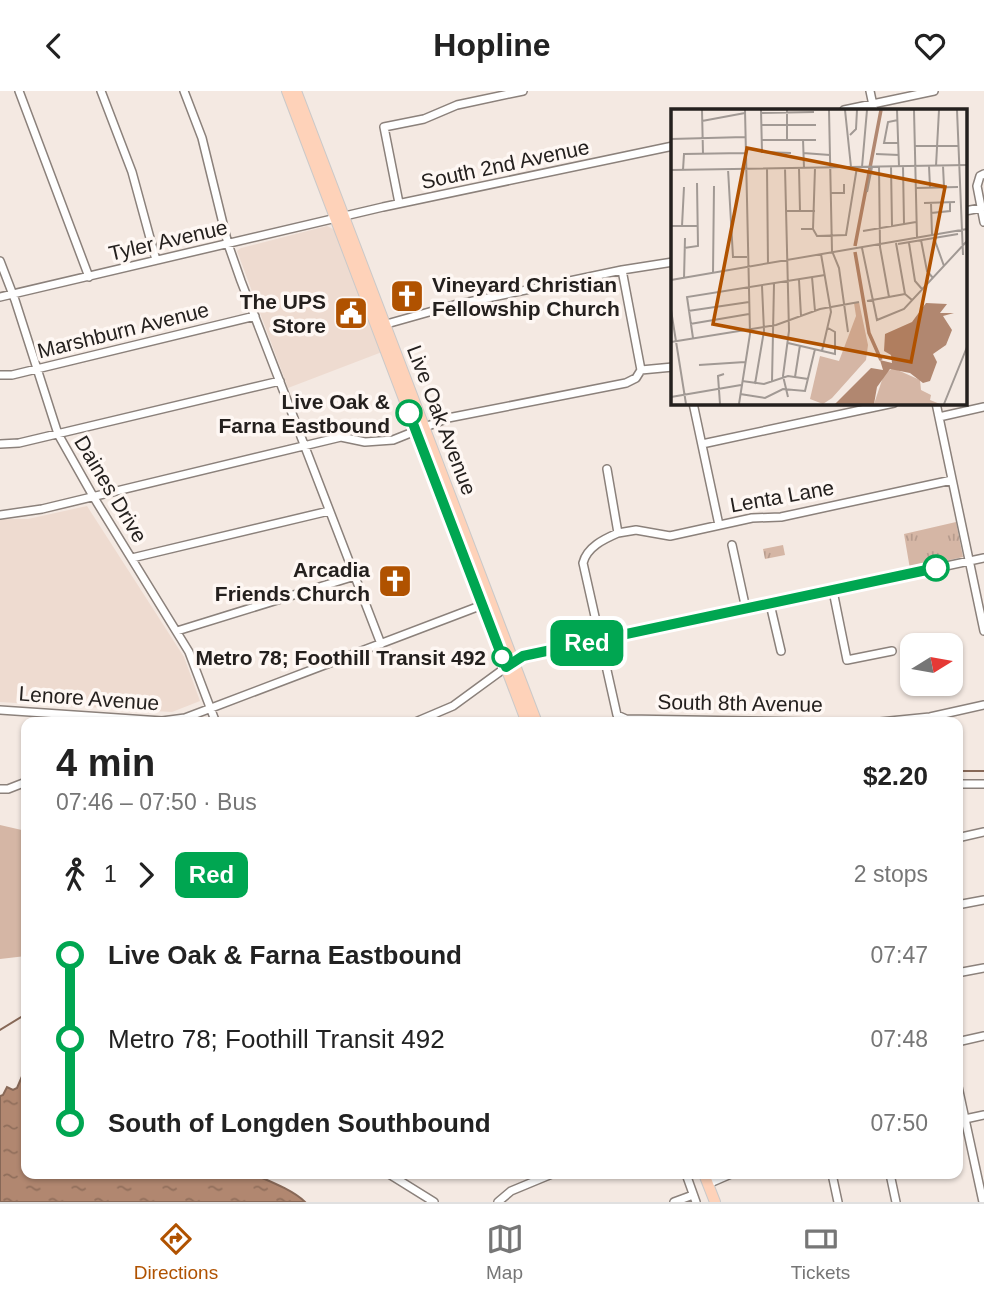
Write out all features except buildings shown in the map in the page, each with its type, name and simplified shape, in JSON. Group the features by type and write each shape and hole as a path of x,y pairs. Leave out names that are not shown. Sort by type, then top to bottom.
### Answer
{"main road":[{"name":"Live Oak Avenue","path":"286,91 340,217"},
{"name":"Live Oak Avenue","path":"296,91 420,430 510,664 534,717"},
{"name":"Live Oak Avenue","path":"510,664 525,717"},
{"path":"706,1179 715,1202"}],"street":[{"path":"19,91 89,277"},
{"path":"101,91 132,172 156,260"},
{"path":"184,91 202,138 228,244 381,644"},
{"path":"399,204 384,127 424,119 457,105 523,91"},
{"path":"870,91 873,107"},
{"path":"854,109 873,107 934,91"},
{"name":"South 2nd Avenue","path":"340,217 671,146"},
{"path":"982,175 977,186 984,222"},
{"path":"967,211 981,208"},
{"name":"Tyler Avenue","path":"0,297 340,217"},
{"name":"Daines Drive","path":"0,261 58,434 189,652 214,717"},
{"path":"381,326 454,305 671,262"},
{"path":"0,515 42,509 341,437 381,442 448,418 626,383 636,378 641,370 622,270"},
{"name":"Marshburn Avenue","path":"0,375 12,375 255,316"},
{"path":"641,370 671,367"},
{"path":"0,444 19,443 279,381"},
{"path":"693,404 719,525"},
{"path":"702,444 889,404"},
{"path":"936,404 984,631"},
{"path":"939,417 984,407"},
{"path":"600,640 583,563 585,555 594,547 618,533 607,469"},
{"name":"Lenta Lane","path":"618,533 636,530 670,536 752,518 781,517 952,480"},
{"path":"132,558 329,511"},
{"path":"732,545 746,609"},
{"path":"427,717 453,706 523,656 984,558"},
{"path":"177,631 355,576"},
{"path":"833,591 847,660 892,651"},
{"name":"Lenore Avenue","path":"189,717 487,604"},
{"path":"770,604 781,651"},
{"name":"South 8th Avenue","path":"600,640 617,715 622,717"},
{"path":"930,717 984,705"},
{"name":"Lenore Avenue","path":"0,710 75,717"},
{"path":"0,789 21,784"},
{"path":"963,784 984,784"},
{"path":"963,837 984,832"},
{"path":"963,904 984,899"},
{"path":"963,972 984,968"},
{"path":"963,1041 984,1036"},
{"path":"963,1110 983,1197"},
{"path":"965,1119 984,1115"},
{"path":"397,1179 434,1202"},
{"path":"405,1184 408,1179"},
{"path":"498,1202 511,1191 540,1179"},
{"path":"674,1202 695,1198 688,1179"},
{"path":"833,1179 838,1202"},
{"path":"891,1179 896,1202"}],"shaded area":[{"path":"327,226 335,230 382,352 288,388 237,251"},
{"path":"87,506 184,657 200,701 172,712 0,702 0,519 28,519"}],"green space":[{"path":"956,522 963,557 910,569 904,534"},
{"path":"783,545 785,555 765,559 763,549"},
{"path":"0,825 21,830 21,957 0,959"}],"water":[{"path":"21,1079 21,1179 264,1179 305,1202 0,1202 0,1096 7,1087 13,1090 17,1088"}],"waterway":[{"path":"963,771 984,771"},
{"path":"0,1030 21,1017"}],"bus line":[{"name":"Red","path":"409,413 506,667 523,656 936,568"}],"place":[{"name":"Vineyard Christian Fellowship Church","path":"407,296"},
{"name":"The UPS Store","path":"351,313"},
{"name":"Live Oak & Farna Eastbound","path":"409,413"},
{"name":"Arcadia Friends Church","path":"395,581"},
{"name":"Metro 78; Foothill Transit 492","path":"502,657"}]}
